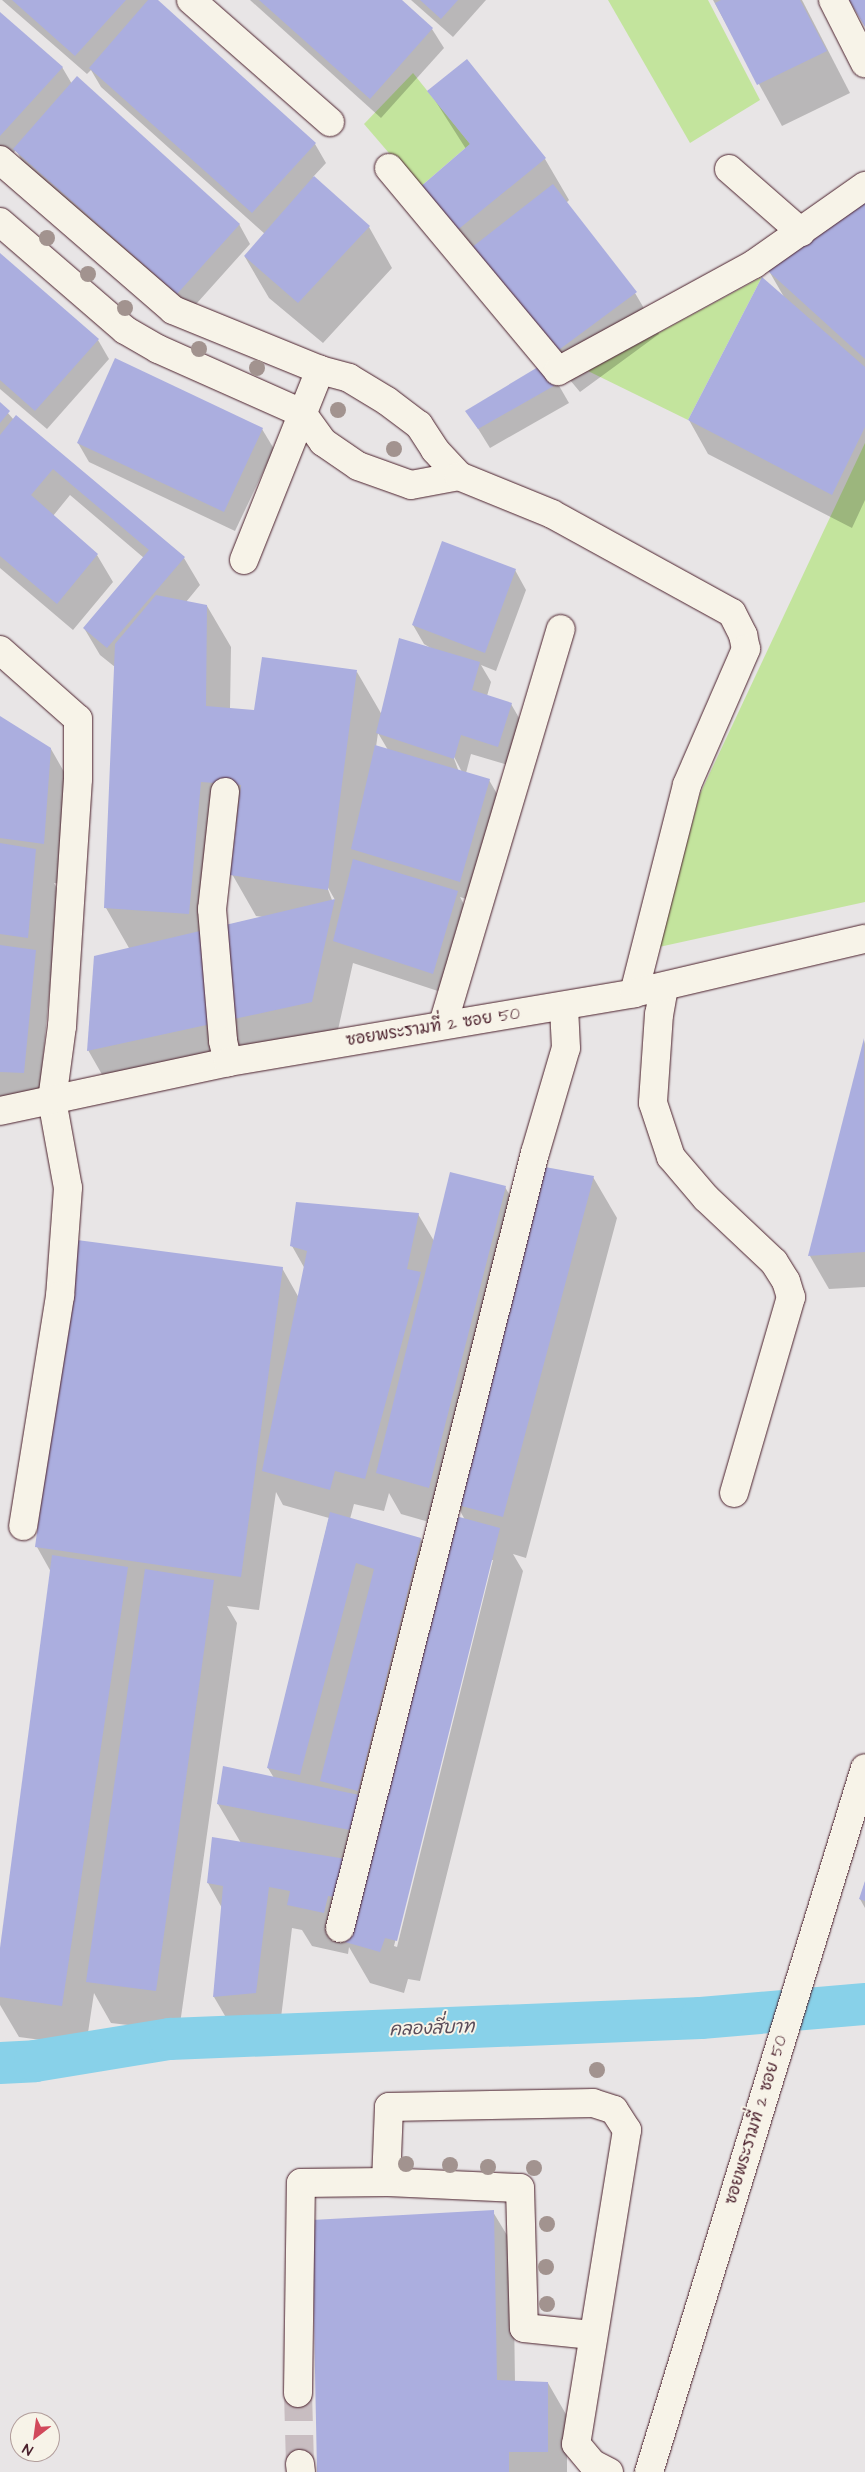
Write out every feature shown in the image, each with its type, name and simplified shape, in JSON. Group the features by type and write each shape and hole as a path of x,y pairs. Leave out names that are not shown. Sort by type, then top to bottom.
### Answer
{"street":[{"path":"191,0 330,122"},
{"path":"833,0 865,63"},
{"path":"0,160 173,310 320,370 349,378 413,420 459,476 552,514 732,613 743,635 746,649 687,785 634,993"},
{"path":"388,168 558,371 754,264 865,186"},
{"path":"729,169 801,232"},
{"path":"0,222 125,330 158,349 302,412 323,442 358,466 411,485 459,476"},
{"path":"244,560 320,370"},
{"path":"443,1024 561,629"},
{"path":"0,650 78,719 78,779 62,1026 52,1100 67,1198 60,1296 23,1526"},
{"path":"225,792 212,909 223,1041 228,1062"},
{"name":"ซอยพระรามที่ 2 ซอย 50","path":"0,1111 228,1062 443,1024 564,1007 664,987 865,939"},
{"path":"664,987 659,1014 653,1102 671,1156 706,1198 774,1262 786,1281 791,1296 734,1493"},
{"path":"340,1928 535,1154 566,1048 564,1007"},
{"name":"ซอยพระรามที่ 2 ซอย 50","path":"649,2472 764,2092 865,1768"},
{"path":"386,2182 389,2107 594,2103 614,2110 627,2130 592,2335 576,2444 593,2464 609,2472"},
{"path":"298,2393 301,2183 386,2182 520,2188 524,2328 592,2335"}],"green space":[{"path":"608,0 708,0 760,100 690,143"},
{"path":"413,73 470,144 419,188 364,124"},
{"path":"762,277 688,420 588,371"},
{"path":"865,443 865,902 659,947 700,794"}],"building":[{"path":"12,0 126,0 75,56"},
{"path":"148,0 158,0 316,143 252,213 89,68"},
{"path":"259,0 402,0 433,28 370,99"},
{"path":"420,0 458,0 441,19"},
{"path":"721,0 800,0 827,51 757,85 715,3"},
{"path":"849,0 865,0 865,27"},
{"path":"0,12 63,67 0,136"},
{"path":"467,59 546,158 455,232 419,188 470,144 427,91"},
{"path":"77,76 240,224 177,294 13,149"},
{"path":"314,176 370,226 298,303 244,256"},
{"path":"553,184 637,292 556,352 471,248"},
{"path":"865,200 865,359 767,270"},
{"path":"0,253 99,339 35,411 0,380"},
{"path":"762,277 865,367 865,427 832,495 688,420"},
{"path":"115,358 263,428 224,512 77,443"},
{"path":"543,364 559,383 478,429 465,411"},
{"path":"0,402 10,411 0,423"},
{"path":"16,415 185,557 107,648 83,628 149,550 53,469 31,495 98,554 57,604 0,556 0,435"},
{"path":"442,541 516,569 485,653 412,625"},
{"path":"156,595 207,605 206,706 254,710 262,657 357,670 328,890 230,875 241,785 201,782 189,914 104,908 115,644"},
{"path":"399,638 480,662 472,690 512,703 498,747 461,735 454,759 376,733"},
{"path":"0,716 51,748 44,844 0,838"},
{"path":"375,745 490,779 460,882 351,849"},
{"path":"0,843 36,849 28,938 0,934"},
{"path":"353,859 458,891 433,974 333,941"},
{"path":"335,899 312,1002 87,1051 94,956"},
{"path":"0,945 36,950 24,1073 0,1072"},
{"path":"864,1038 865,1252 808,1256"},
{"path":"545,1167 594,1176 503,1517 454,1504"},
{"path":"450,1172 506,1186 429,1488 376,1473"},
{"path":"296,1202 419,1213 407,1269 421,1272 365,1479 335,1471 330,1490 262,1471 307,1251 290,1246"},
{"path":"77,1240 283,1267 241,1577 35,1547"},
{"path":"330,1512 421,1538 358,1791 320,1781 374,1569 356,1563 300,1775 267,1768"},
{"path":"452,1515 500,1528 397,1941 385,1938 380,1952 345,1942"},
{"path":"52,1555 128,1567 62,2006 0,1997 0,1948"},
{"path":"145,1569 214,1580 156,1991 86,1982"},
{"path":"223,1766 359,1795 350,1830 217,1804"},
{"path":"212,1837 346,1859 335,1897 328,1896 324,1913 287,1905 290,1891 269,1887 256,1993 213,1997 223,1886 207,1883"},
{"path":"865,1881 865,1901 859,1899"},
{"path":"494,2210 497,2380 548,2382 548,2452 509,2452 509,2472 317,2472 312,2220"}],"waterway":[{"name":"คลองสี่บาท","path":"0,2063 35,2061 170,2039 701,2018 865,2004"}],"tunnel":[{"path":"298,2393 300,2464"}]}
